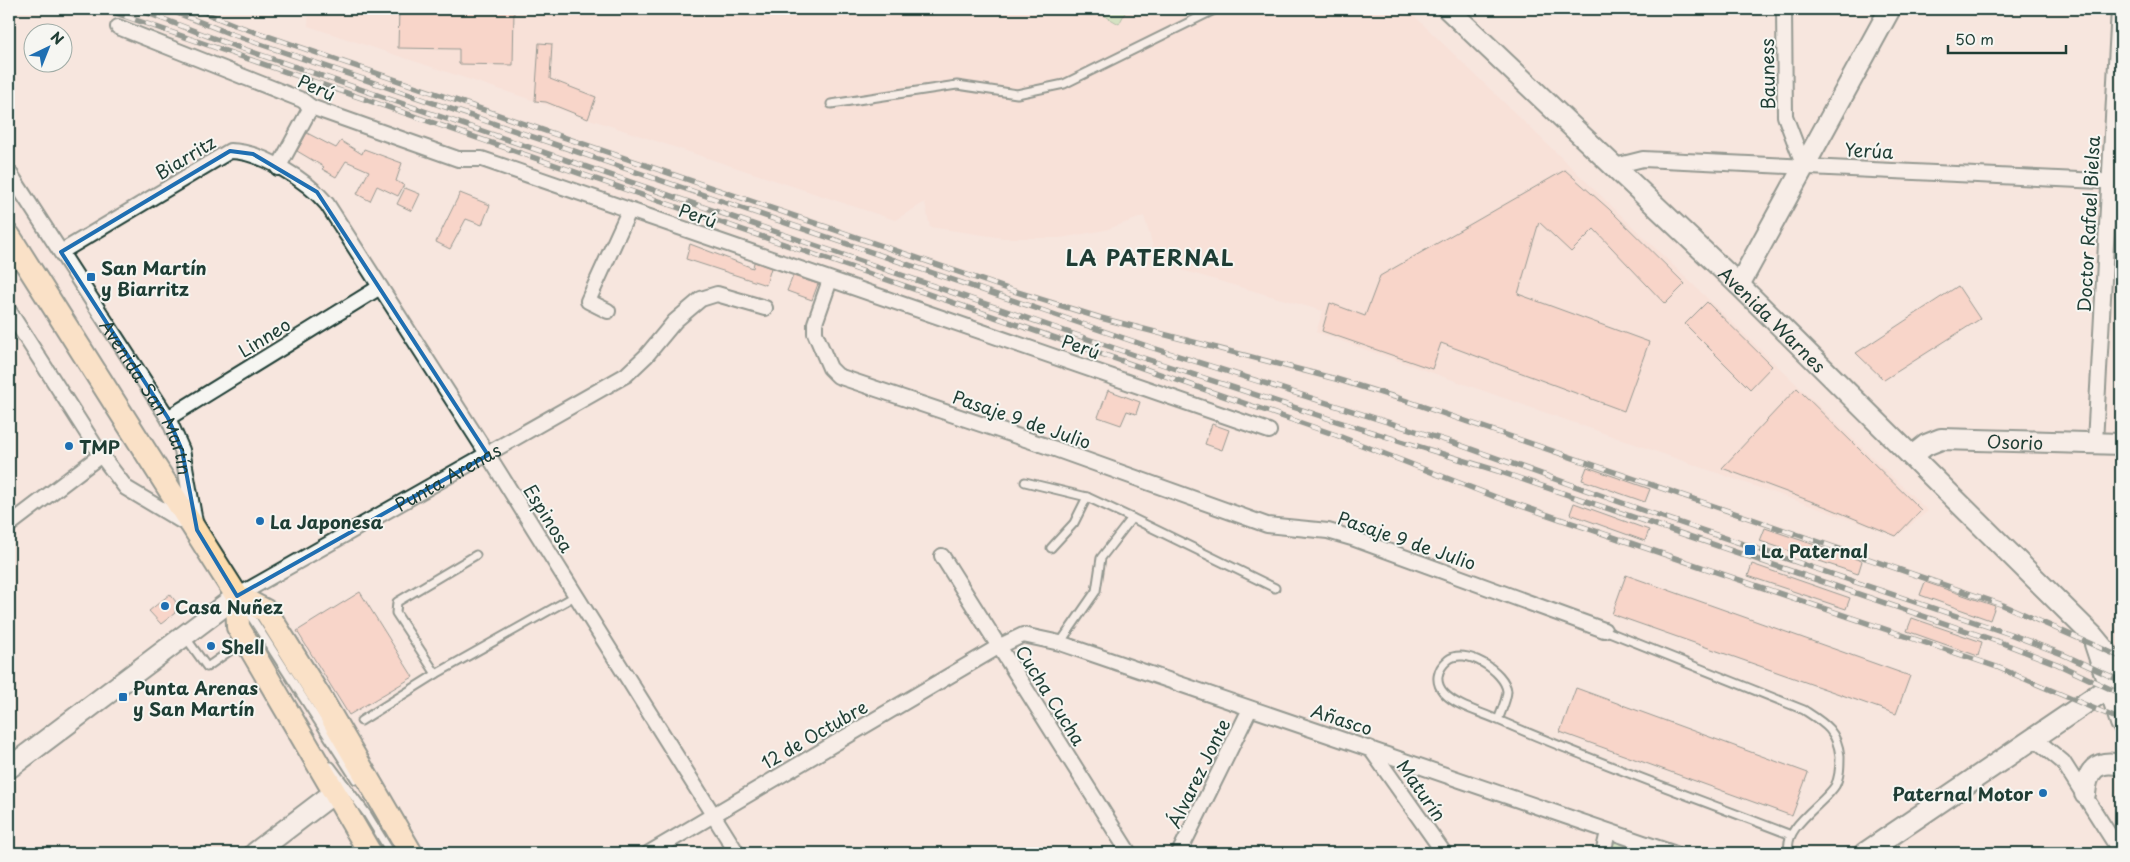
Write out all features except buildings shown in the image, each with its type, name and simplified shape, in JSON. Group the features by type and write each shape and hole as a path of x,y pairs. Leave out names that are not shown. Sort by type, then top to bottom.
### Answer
{"main road":[{"name":"Avenida Warnes","path":"1448,9 1739,285 2092,635 2121,670"},
{"path":"1739,285 1890,9"},
{"name":"Avenida San Martín","path":"9,236 197,530 237,596 238,628 370,853"},
{"name":"Osorio","path":"1912,456 1926,445 1941,439 2121,444"},
{"path":"237,596 266,611 323,702 404,849"},
{"name":"Punta Arenas","path":"9,768 237,596"},
{"name":"Avenida Warnes","path":"2092,635 2115,683 2121,723"},
{"path":"2092,635 2121,649"},
{"path":"1865,853 2115,683"},
{"path":"2084,794 2086,780 2097,766 2106,763 2121,765"},
{"path":"255,853 335,792"}],"street":[{"name":"Bauness","path":"1784,9 1785,116 1804,166"},
{"name":"Doctor Rafael Bielsa","path":"2095,442 2115,181 2119,9"},
{"name":"Perú","path":"118,27 302,100 311,107 458,160 482,159 628,211 1270,431"},
{"path":"278,168 311,107"},
{"name":"Biarritz","path":"61,252 230,151 253,154 307,185 327,204"},
{"name":"Yerúa","path":"1615,166 1643,159 2115,181"},
{"name":"Avenida San Martín","path":"9,172 168,418 182,450 197,530"},
{"name":"Espinosa","path":"327,204 488,455 737,853"},
{"path":"608,311 588,301 628,211"},
{"name":"Pasaje 9 de Julio","path":"830,280 815,323 814,333 830,368 838,376 1267,525 1328,531 1352,538 1604,630"},
{"name":"Linneo","path":"168,418 380,287"},
{"name":"Punta Arenas","path":"237,596 626,375 646,356 675,321 702,299 717,294 765,308"},
{"name":"Avenida San Martín","path":"9,310 101,455 126,488 197,530"},
{"path":"9,525 101,455"},
{"name":"Cucha Cucha","path":"942,556 1129,853"},
{"name":"Añasco","path":"998,647 1023,635 1060,642 1250,709 1471,782 1608,832 1632,847 1673,853"},
{"name":"12 de Octubre","path":"649,853 998,647"},
{"name":"Álvarez Jonte","path":"1179,853 1250,709"},
{"path":"2035,739 2063,762 2121,853"},
{"name":"Maturín","path":"1370,748 1444,853"},
{"path":"1603,853 1608,832"}],"lane":[{"path":"831,104 958,85 1016,94 1064,84 1216,9"},
{"path":"1025,482 1087,498 1275,588"},
{"path":"1051,548 1074,524 1087,498"},
{"path":"1060,642 1096,591 1100,558 1132,518"},
{"path":"436,674 396,613 395,607 397,602 476,555"},
{"path":"237,596 358,783"},
{"path":"361,721 436,674 575,596"},
{"name":"Pasaje 9 de Julio","path":"1604,630 1804,710 1828,725 1838,743 1840,768 1835,786 1791,835"},
{"path":"184,636 207,667 245,640"},
{"path":"1498,720 1507,691 1502,677 1486,664 1461,655 1449,659 1438,671 1437,680 1442,692 1453,700 1498,720 1791,835 1790,853"},
{"path":"271,683 321,752"},
{"path":"323,702 342,760"},
{"path":"326,759 367,814 391,853"},
{"path":"401,853 404,849"}],"highlighted area":[{"path":"230,151 253,154 317,192 488,455 237,596 197,530 182,450 168,418 61,252"}],"shaded area":[{"path":"309,9 1407,9 1928,511 1897,536 1316,332 1323,311 1158,263 1144,216 1105,230 1060,238 1004,238 930,227 925,202 895,220 308,26"}],"green space":[{"path":"1093,9 1127,9 1119,24"},
{"path":"1608,832 1634,840 1630,853 1603,853"}],"railway":[{"path":"104,9 1336,435 1498,498 1997,667 2121,720"},
{"path":"137,9 226,43 1146,359 1498,471 2005,644 2057,664 2121,694"},
{"path":"167,9 231,34 1150,347 1457,444 1642,510 2010,634 2062,654 2121,681"},
{"path":"195,9 235,25 1014,291 1101,318 1336,379 1401,399 2003,605 2121,657"}],"place":[{"name":"San Martín y Biarritz","path":"91,277"},
{"name":"TMP","path":"69,446"},
{"name":"La Japonesa","path":"260,521"},
{"name":"La Paternal","path":"1750,550"},
{"name":"Casa Nuñez","path":"165,606"},
{"name":"Shell","path":"211,646"},
{"name":"Punta Arenas y San Martín","path":"123,697"},
{"name":"Paternal Motor","path":"2043,793"}],"district":[{"name":"LA PATERNAL","path":"1150,256"}]}
